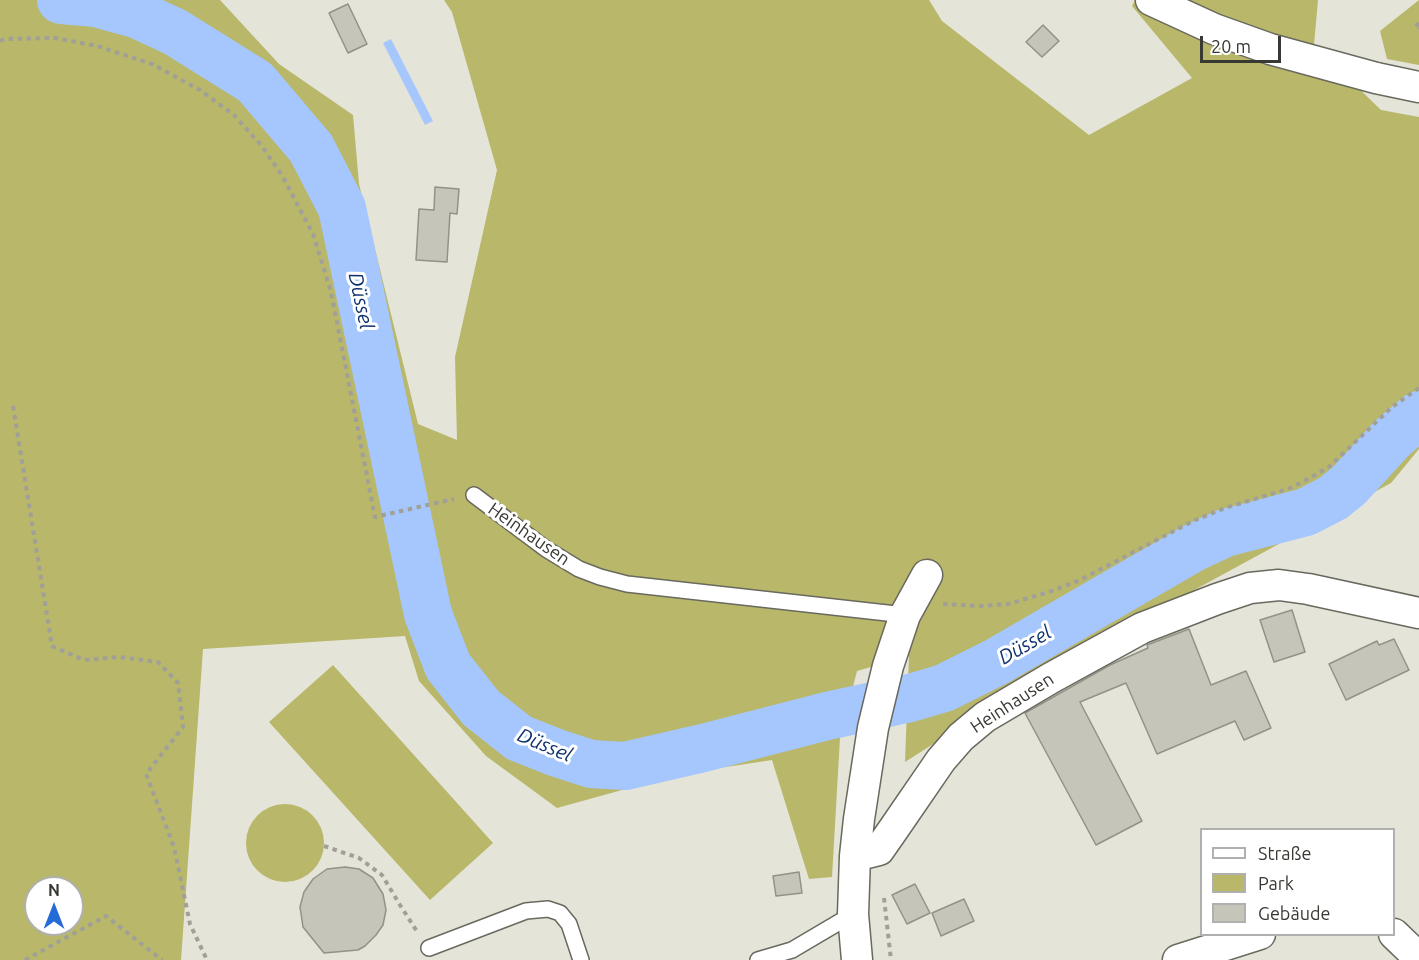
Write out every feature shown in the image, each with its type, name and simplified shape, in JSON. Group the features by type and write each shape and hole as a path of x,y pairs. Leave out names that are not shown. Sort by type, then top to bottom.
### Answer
{"street":[{"path":"1150,0 1214,29 1270,49 1376,78 1419,87"},
{"path":"857,960 853,914 855,856 873,728 888,666 909,608 927,575"},
{"name":"Heinhausen","path":"855,856 879,850 941,760 961,737 985,717 1142,628 1250,588 1279,585 1319,591 1419,613"},
{"path":"1395,935 1419,958"},
{"path":"1178,960 1254,936"},
{"path":"1261,960 1265,936"}],"lane":[{"name":"Heinhausen","path":"474,495 546,549 579,569 600,577 627,584 909,608"},
{"path":"429,948 526,911 548,909 560,913 569,924 581,960"},
{"path":"758,960 792,950 853,914"}],"path":[{"path":"0,41 55,38 97,46 152,64 200,90 234,115 261,145 284,177 313,234 331,292 375,517 433,504"},
{"path":"909,608 1008,604 1080,580 1193,521 1225,508 1288,489 1310,478 1330,466 1392,407 1419,388"},
{"path":"13,406 52,646 84,660 118,657 158,662 178,683 183,727 146,774 174,847 190,924 207,960"},
{"path":"324,846 359,858 382,875 429,948"},
{"path":"884,894 891,960"},
{"path":"25,960 106,916 162,960"}],"green space":[{"path":"0,0 220,0 279,64 353,115 359,184 418,424 457,440 455,357 497,170 452,12 444,0 929,0 942,21 1089,135 1192,78 1132,6 1135,0 1318,0 1314,45 1381,110 1419,117 1419,449 1391,483 1060,663 905,762 909,656 857,671 840,738 832,877 809,879 772,760 680,774 557,808 486,756 419,681 405,636 203,649 181,960 0,960"},
{"path":"1419,0 1419,65 1387,59 1380,31"},
{"path":"333,665 493,843 430,900 269,722"},
{"path":"285,804 300,807 313,815 321,828 324,843 321,858 313,871 300,879 285,882 270,879 257,871 249,858 246,843 249,828 257,815 270,807"}],"water":[{"path":"391,39 433,121 425,125 383,43"}],"building":[{"path":"348,4 367,44 348,53 329,13"},
{"path":"1043,25 1059,41 1042,57 1026,42"},
{"path":"435,187 459,189 457,214 450,213 447,262 416,260 419,209 434,210"},
{"path":"1292,610 1305,652 1274,662 1260,620"},
{"path":"1189,629 1211,685 1246,671 1271,728 1244,740 1235,721 1157,754 1126,683 1080,702 1142,821 1096,845 1025,713 1110,665 1148,648 1147,645"},
{"path":"1394,639 1409,670 1346,700 1329,664 1377,641 1379,645"},
{"path":"345,867 359,869 373,878 383,894 386,910 383,925 365,946 358,950 324,953 303,927 300,907 304,892 313,879 327,869"},
{"path":"799,872 802,893 776,896 773,876"},
{"path":"915,884 930,913 907,924 892,895"},
{"path":"964,899 974,921 941,936 932,913"}],"waterway":[{"name":"Düssel","path":"61,0 96,3 136,14 175,32 255,82 311,148 342,208 428,614 448,666 481,708 519,738 591,764 625,766 944,688 996,662 1193,548 1225,533 1306,512 1333,498 1349,485 1392,438 1419,415"}]}
